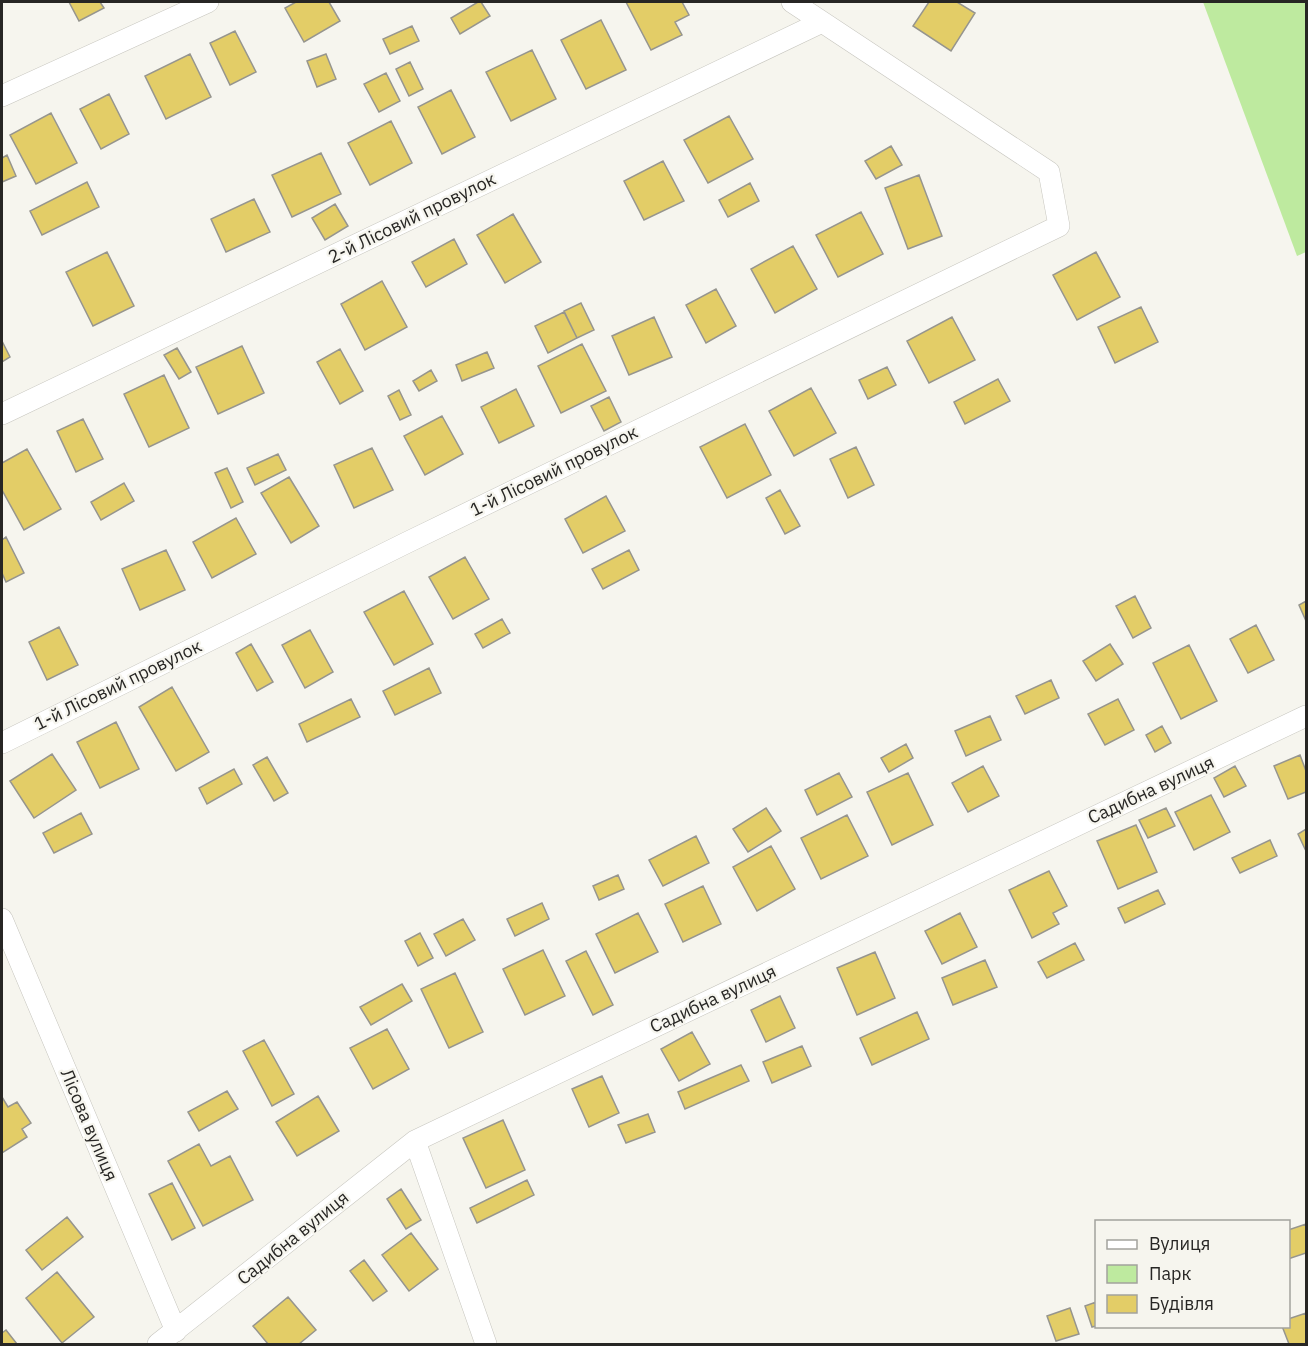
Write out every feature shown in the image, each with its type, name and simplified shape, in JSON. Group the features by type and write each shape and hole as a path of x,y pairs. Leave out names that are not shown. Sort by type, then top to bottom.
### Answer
{"street":[{"path":"2,96 208,2"},
{"path":"792,2 822,22"},
{"name":"1-й Лісовий провулок","path":"2,742 1059,226 1049,172 822,22"},
{"name":"2-й Лісовий провулок","path":"2,414 822,22"},
{"name":"Садибна вулиця","path":"158,1344 415,1141 1306,716"},
{"name":"Лісова вулиця","path":"2,919 176,1331"},
{"path":"415,1141 486,1344"}],"green space":[{"path":"1203,2 1306,2 1306,252 1297,256"}],"building":[{"path":"69,2 100,2 104,8 79,21"},
{"path":"296,2 329,2 340,21 304,42 285,8"},
{"path":"481,2 490,16 460,34 451,18"},
{"path":"626,2 682,2 689,15 675,22 682,35 651,50"},
{"path":"929,2 957,2 975,13 951,51 913,26"},
{"path":"601,20 626,70 586,89 561,40"},
{"path":"412,26 419,41 390,54 383,39"},
{"path":"235,31 256,72 230,85 210,43"},
{"path":"532,50 556,99 511,121 486,72"},
{"path":"190,54 211,97 166,119 145,76"},
{"path":"326,54 336,79 317,87 307,61"},
{"path":"410,62 423,89 409,96 396,69"},
{"path":"386,73 400,101 379,112 364,84"},
{"path":"451,90 475,137 442,154 418,107"},
{"path":"109,94 129,134 101,149 80,109"},
{"path":"51,113 77,163 36,184 10,135"},
{"path":"729,116 753,159 708,183 684,140"},
{"path":"391,121 412,163 370,185 348,143"},
{"path":"891,146 902,165 876,179 865,161"},
{"path":"321,153 341,194 292,217 272,175"},
{"path":"7,155 16,176 2,182 2,158"},
{"path":"663,161 684,201 644,220 624,181"},
{"path":"919,175 942,236 908,249 885,188"},
{"path":"87,182 99,207 42,235 30,211"},
{"path":"750,183 759,201 728,217 719,200"},
{"path":"254,199 270,232 226,252 211,219"},
{"path":"335,204 348,226 325,240 312,218"},
{"path":"861,212 883,254 838,277 816,235"},
{"path":"513,214 541,262 505,283 477,235"},
{"path":"454,239 467,264 426,287 412,262"},
{"path":"793,246 817,289 775,313 751,269"},
{"path":"107,252 134,306 93,326 66,272"},
{"path":"1096,252 1120,297 1077,320 1053,275"},
{"path":"382,281 407,327 365,350 341,304"},
{"path":"716,289 736,326 706,343 686,305"},
{"path":"581,303 594,330 577,338 564,311"},
{"path":"1141,307 1158,342 1115,363 1098,327"},
{"path":"564,312 577,338 548,353 535,326"},
{"path":"654,317 672,357 629,375 612,336"},
{"path":"952,317 975,360 929,383 907,341"},
{"path":"2,341 10,357 2,362"},
{"path":"582,344 606,391 561,413 538,366"},
{"path":"242,346 264,393 218,414 196,367"},
{"path":"177,348 191,372 179,379 164,355"},
{"path":"340,349 363,391 340,404 317,362"},
{"path":"487,352 494,368 462,381 456,365"},
{"path":"887,367 896,385 868,399 859,380"},
{"path":"431,370 437,381 419,391 413,381"},
{"path":"164,375 189,428 149,447 124,394"},
{"path":"998,379 1010,401 965,424 954,402"},
{"path":"811,388 836,433 794,456 769,411"},
{"path":"516,389 534,426 499,443 481,407"},
{"path":"399,390 411,415 400,420 388,396"},
{"path":"609,397 621,422 604,431 591,406"},
{"path":"442,416 463,454 425,475 404,436"},
{"path":"83,419 103,459 76,472 57,431"},
{"path":"745,424 771,475 727,498 700,447"},
{"path":"856,447 874,485 848,498 830,459"},
{"path":"372,448 393,490 354,508 334,465"},
{"path":"27,449 61,509 24,530 2,490 2,463"},
{"path":"278,454 286,470 255,485 247,468"},
{"path":"227,468 243,502 231,508 215,473"},
{"path":"289,477 319,526 291,543 261,493"},
{"path":"124,483 134,501 101,520 91,502"},
{"path":"780,490 800,526 785,534 766,498"},
{"path":"606,496 625,531 583,553 565,519"},
{"path":"236,518 256,554 212,578 193,542"},
{"path":"6,537 24,573 6,582 2,573 2,540"},
{"path":"166,550 185,590 140,610 122,569"},
{"path":"629,550 639,570 603,589 592,569"},
{"path":"465,557 489,599 453,619 429,577"},
{"path":"404,591 433,644 394,665 364,612"},
{"path":"1135,596 1151,628 1133,638 1116,606"},
{"path":"1306,601 1306,621 1299,605"},
{"path":"502,619 510,633 483,648 475,634"},
{"path":"1256,625 1274,660 1248,673 1230,639"},
{"path":"59,627 78,665 47,680 29,642"},
{"path":"310,630 333,672 305,688 282,645"},
{"path":"251,644 273,682 257,691 236,653"},
{"path":"1110,644 1123,664 1096,681 1083,661"},
{"path":"1189,645 1217,701 1181,719 1153,663"},
{"path":"429,668 441,693 395,715 383,691"},
{"path":"1051,680 1059,698 1025,714 1016,696"},
{"path":"172,687 209,752 176,771 139,707"},
{"path":"351,699 360,717 307,742 299,724"},
{"path":"1118,699 1134,730 1105,745 1088,714"},
{"path":"990,716 1001,740 966,756 955,731"},
{"path":"116,722 139,769 100,788 77,742"},
{"path":"1162,726 1171,743 1155,752 1146,735"},
{"path":"906,744 913,758 889,772 881,758"},
{"path":"52,754 76,790 34,818 10,781"},
{"path":"1300,755 1306,771 1306,792 1288,799 1274,766"},
{"path":"267,757 288,793 274,801 253,765"},
{"path":"983,766 999,796 968,812 952,783"},
{"path":"1235,766 1246,786 1224,797 1214,778"},
{"path":"234,769 242,784 207,804 199,788"},
{"path":"839,773 852,797 817,815 805,790"},
{"path":"908,773 933,825 892,845 867,792"},
{"path":"1211,795 1230,832 1194,850 1175,812"},
{"path":"766,808 781,831 748,852 733,829"},
{"path":"1166,808 1175,826 1148,838 1139,820"},
{"path":"81,813 92,834 54,853 43,833"},
{"path":"847,815 868,856 821,879 801,838"},
{"path":"1136,825 1157,872 1118,889 1097,841"},
{"path":"1306,829 1306,848 1305,849 1298,834"},
{"path":"696,836 709,863 663,886 649,860"},
{"path":"1270,840 1277,856 1240,873 1232,858"},
{"path":"771,846 795,889 757,911 733,867"},
{"path":"1049,871 1067,906 1053,913 1059,924 1032,938 1009,890"},
{"path":"618,875 624,889 599,900 593,886"},
{"path":"703,886 721,924 683,942 665,904"},
{"path":"1158,890 1165,904 1125,923 1118,908"},
{"path":"542,903 549,919 515,936 507,919"},
{"path":"638,913 658,952 615,973 596,934"},
{"path":"960,913 977,947 942,964 925,931"},
{"path":"463,919 475,940 446,956 434,934"},
{"path":"420,933 433,958 418,966 405,941"},
{"path":"1075,943 1084,960 1047,978 1038,962"},
{"path":"543,950 565,996 525,1015 503,969"},
{"path":"586,951 613,1005 593,1015 566,961"},
{"path":"875,952 895,998 857,1015 837,968"},
{"path":"985,960 997,987 953,1005 942,978"},
{"path":"455,973 483,1032 449,1048 421,989"},
{"path":"402,984 412,1001 371,1025 360,1007"},
{"path":"780,996 795,1028 766,1042 751,1010"},
{"path":"917,1012 929,1039 872,1065 860,1038"},
{"path":"387,1029 409,1069 373,1089 350,1048"},
{"path":"692,1032 710,1064 679,1081 661,1049"},
{"path":"264,1040 294,1094 272,1106 243,1051"},
{"path":"802,1046 811,1066 772,1083 763,1062"},
{"path":"741,1065 749,1081 685,1109 678,1092"},
{"path":"602,1076 619,1113 589,1127 572,1089"},
{"path":"227,1091 238,1109 199,1131 188,1112"},
{"path":"318,1096 339,1131 297,1156 276,1122"},
{"path":"2,1097 8,1107 17,1102 31,1123 22,1129 27,1137 2,1153"},
{"path":"648,1114 655,1132 626,1143 618,1125"},
{"path":"503,1120 525,1170 486,1188 463,1138"},
{"path":"199,1144 211,1166 230,1156 253,1200 203,1226 168,1161"},
{"path":"527,1180 534,1195 477,1223 470,1208"},
{"path":"172,1183 195,1228 172,1240 149,1194"},
{"path":"401,1189 421,1220 406,1229 387,1199"},
{"path":"67,1217 83,1237 42,1270 26,1250"},
{"path":"1306,1224 1306,1253 1290,1258 1290,1229"},
{"path":"411,1233 438,1269 409,1291 382,1255"},
{"path":"364,1260 387,1291 373,1301 350,1271"},
{"path":"57,1272 94,1317 62,1343 26,1298"},
{"path":"288,1297 316,1330 299,1344 268,1344 253,1326"},
{"path":"1095,1302 1095,1326 1092,1327 1085,1306"},
{"path":"1070,1308 1079,1334 1056,1341 1047,1316"},
{"path":"1306,1313 1306,1344 1289,1344 1283,1328 1290,1328 1290,1318"},
{"path":"6,1330 17,1344 2,1344 2,1333"}]}
